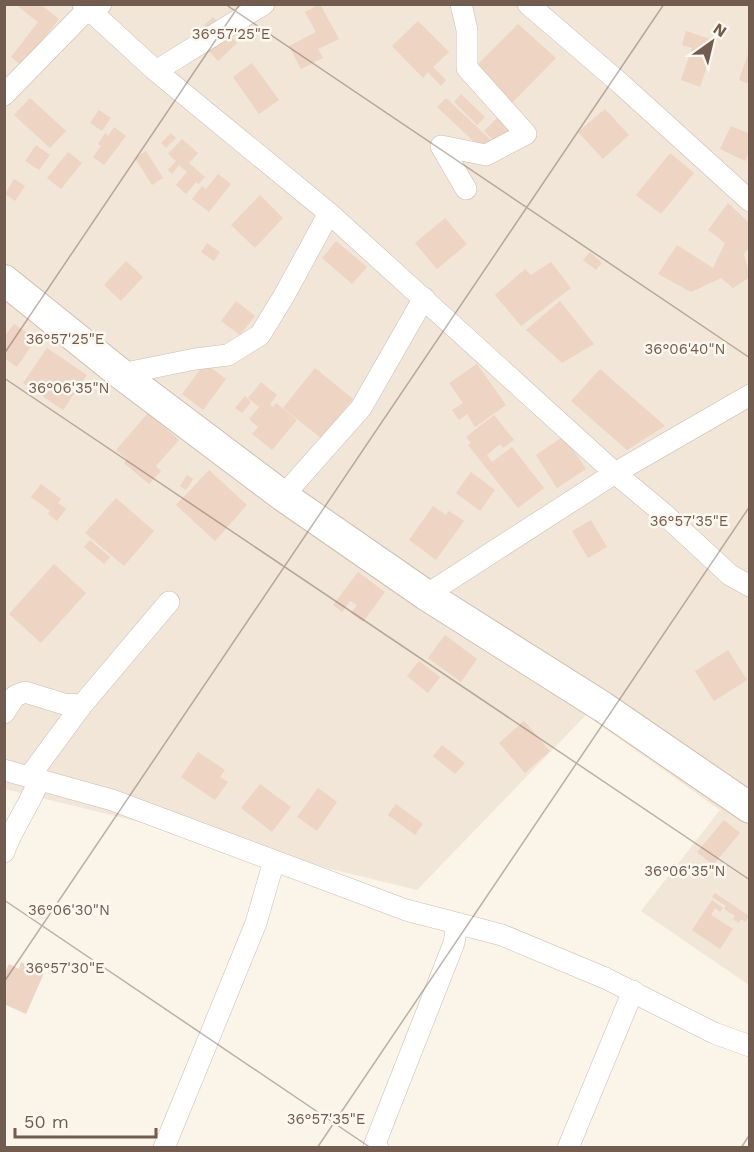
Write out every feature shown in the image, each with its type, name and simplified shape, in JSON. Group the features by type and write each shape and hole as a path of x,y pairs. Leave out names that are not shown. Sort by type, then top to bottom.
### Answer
{"street":[{"path":"156,71 264,4"},
{"path":"461,4 467,30 467,68 526,134 486,155 441,146 466,189"},
{"path":"528,4 748,192"},
{"path":"4,95 91,6 156,71 329,213 730,575 750,586"},
{"path":"121,374 195,359 228,355 260,335 329,213"},
{"path":"4,280 121,374 283,496 426,595 603,707 750,808"},
{"path":"283,496 361,408 424,298"},
{"path":"426,595 615,473 750,395"},
{"path":"4,852 16,823 31,801 34,778 82,705 169,602"},
{"path":"4,713 15,696 25,692 64,704 82,705"},
{"path":"4,770 112,800 406,910 502,935 633,991 714,1033 750,1046"},
{"path":"164,1148 256,923 274,861"},
{"path":"378,1148 374,1146 454,944 457,924"},
{"path":"568,1148 633,991"}],"shaded area":[{"path":"5,5 749,5 749,985 641,911 720,810 586,715 417,890 5,789"}],"building":[{"path":"15,4 40,4 59,19 22,66 11,57 38,22"},
{"path":"320,4 339,39 318,49 323,58 301,69 289,46 316,32 305,12"},
{"path":"213,17 237,43 218,61 194,35"},
{"path":"418,21 449,52 433,67 446,80 441,86 428,72 423,78 392,46"},
{"path":"518,24 556,58 511,104 476,66"},
{"path":"686,31 716,41 700,87 681,80 692,48 682,45"},
{"path":"750,51 750,84 739,80"},
{"path":"252,63 279,100 259,114 233,77"},
{"path":"461,94 485,117 477,125 454,102"},
{"path":"30,98 66,131 50,148 14,115"},
{"path":"446,98 493,142 484,151 437,107"},
{"path":"605,109 629,135 603,159 578,132"},
{"path":"99,110 111,118 102,131 90,123"},
{"path":"500,115 512,128 497,144 484,131"},
{"path":"731,126 750,134 750,150 745,161 720,149"},
{"path":"114,127 126,136 104,165 93,157 101,146 98,144 105,133 108,136"},
{"path":"171,133 176,138 166,148 161,143"},
{"path":"182,139 198,153 189,163 205,177 199,184 196,182 186,194 176,185 187,172 179,165 172,174 168,170 176,161 168,154"},
{"path":"36,145 50,155 39,170 25,161"},
{"path":"146,151 163,178 152,185 135,158"},
{"path":"68,152 82,163 61,189 47,178"},
{"path":"670,153 694,173 661,214 636,195"},
{"path":"218,174 231,184 209,212 192,199 202,186 206,189"},
{"path":"14,179 25,186 15,201 5,194"},
{"path":"260,195 283,218 255,248 231,225"},
{"path":"728,203 750,224 750,246 744,254 750,277 733,288 721,278 691,292 658,274 677,245 713,268 725,243 708,230"},
{"path":"445,218 467,244 437,269 415,243"},
{"path":"336,241 367,267 352,284 322,258"},
{"path":"207,243 220,252 214,261 201,252"},
{"path":"590,252 602,263 596,270 583,260"},
{"path":"126,261 143,277 121,301 104,285"},
{"path":"551,262 571,288 521,326 495,295 525,269 531,275"},
{"path":"236,301 255,316 240,335 221,321"},
{"path":"560,301 594,344 562,363 526,330"},
{"path":"14,324 36,339 17,367 4,358 4,337"},
{"path":"47,348 87,375 63,410 23,383"},
{"path":"205,363 226,379 203,410 182,394"},
{"path":"477,364 506,405 475,427 467,414 459,420 452,410 463,403 449,383"},
{"path":"315,368 353,399 321,438 283,408"},
{"path":"600,369 665,426 627,450 571,401"},
{"path":"261,382 277,395 270,404 273,407 276,403 297,420 272,450 252,434 258,427 249,419 259,407 248,398"},
{"path":"245,396 251,402 242,413 235,408"},
{"path":"148,413 179,440 156,466 161,471 149,484 124,463 127,459 116,450"},
{"path":"494,415 514,440 503,448 500,444 487,455 492,462 512,447 544,488 518,508 468,445 471,443 466,437"},
{"path":"564,436 586,469 557,488 536,455"},
{"path":"209,470 247,505 215,541 176,505"},
{"path":"471,472 495,490 480,511 456,493"},
{"path":"187,475 193,479 186,490 180,486"},
{"path":"41,484 61,499 58,503 66,509 57,521 48,514 50,511 31,497"},
{"path":"116,498 154,531 124,566 85,533"},
{"path":"433,506 446,515 449,511 464,521 436,560 409,540"},
{"path":"591,520 607,547 588,558 572,531"},
{"path":"90,540 110,557 104,564 84,547"},
{"path":"54,564 86,593 41,643 9,614"},
{"path":"358,572 385,592 363,622 351,613 357,605 350,601 342,612 333,605"},
{"path":"445,635 477,659 461,682 428,658"},
{"path":"728,650 747,680 714,701 695,671"},
{"path":"419,661 440,677 428,693 407,676"},
{"path":"524,721 550,751 525,773 499,743"},
{"path":"442,745 465,763 455,774 433,756"},
{"path":"198,752 225,770 220,777 228,782 215,800 181,777"},
{"path":"260,784 291,807 272,832 241,808"},
{"path":"318,788 337,802 317,831 297,817"},
{"path":"396,804 423,824 415,835 388,815"},
{"path":"724,820 740,833 713,865 697,852"},
{"path":"715,893 749,916 745,922 741,919 739,923 733,919 735,916 724,909 726,906 712,897"},
{"path":"712,900 723,908 720,912 715,908 711,915 733,929 720,949 692,930"},
{"path":"21,962 44,973 26,1014 4,1004 4,974 9,964 19,969"}]}
